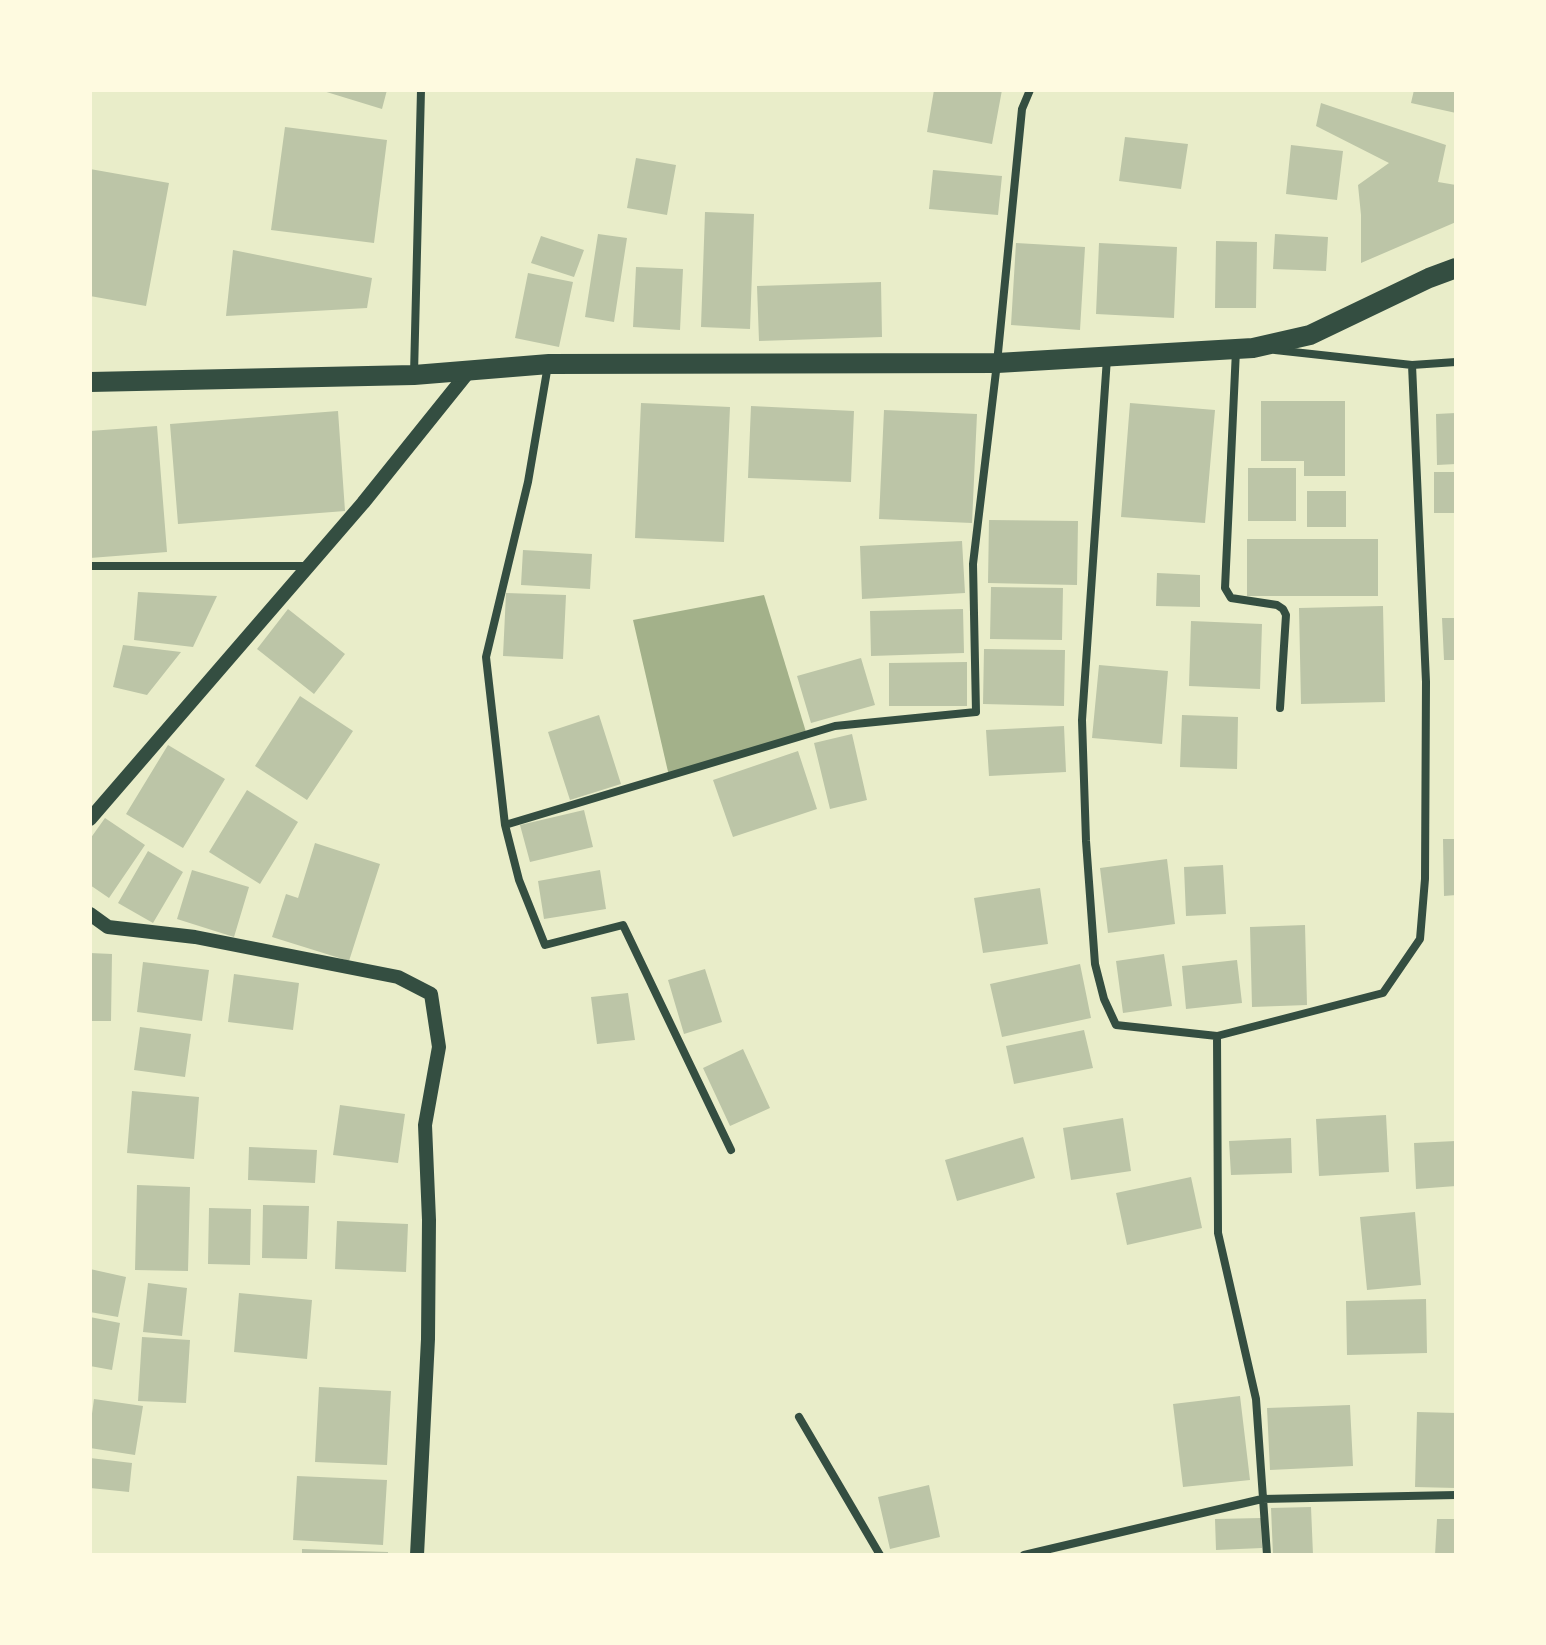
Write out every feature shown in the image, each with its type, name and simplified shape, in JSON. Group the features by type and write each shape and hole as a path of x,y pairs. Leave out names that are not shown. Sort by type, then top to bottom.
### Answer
{"main road":[{"path":"90,382 414,375 549,364 997,363 1244,349 1310,335 1456,268"}],"street":[{"path":"414,375 421,90"},
{"path":"505,825 835,726 976,712 973,564 1022,109 1030,90"},
{"path":"1280,708 1286,615 1277,605 1231,598 1225,588 1244,349 1412,365 1456,362"},
{"path":"1107,358 1082,720 1086,841 1095,964 1104,999 1116,1025 1217,1036 1383,993 1420,939 1425,879 1426,682 1412,365"},
{"path":"549,364 528,482 486,657 505,825 519,880 545,945 623,925 731,1150"},
{"path":"90,819 363,503 469,371"},
{"path":"90,566 309,566"},
{"path":"90,914 108,927 195,937 398,977 431,994 439,1047 425,1125 429,1220 428,1339 417,1555"},
{"path":"1217,1036 1218,1233 1256,1399 1267,1555"},
{"path":"799,1417 880,1555"},
{"path":"1024,1555 1262,1499 1456,1495"}],"shaded area":[{"path":"764,595 806,732 669,776 633,620"}],"building":[{"path":"320,90 387,90 382,109"},
{"path":"934,90 1002,90 992,144 927,132"},
{"path":"1414,90 1456,90 1456,113 1411,103"},
{"path":"1321,103 1446,145 1438,182 1456,185 1456,222 1361,263 1358,185 1389,163 1316,126"},
{"path":"285,127 387,140 374,243 271,230"},
{"path":"1125,137 1188,144 1181,189 1119,181"},
{"path":"1291,145 1343,151 1337,200 1286,194"},
{"path":"636,158 676,165 667,215 627,208"},
{"path":"90,169 169,183 146,306 90,296"},
{"path":"933,170 1002,176 998,215 929,209"},
{"path":"705,212 754,214 750,329 701,327"},
{"path":"598,234 627,238 614,322 585,317"},
{"path":"1275,234 1328,237 1326,271 1273,269"},
{"path":"541,236 584,250 574,277 531,263"},
{"path":"1216,241 1257,242 1256,308 1215,308"},
{"path":"1016,243 1085,247 1080,330 1011,325"},
{"path":"1099,243 1177,247 1174,318 1096,314"},
{"path":"233,250 372,278 367,308 226,316"},
{"path":"636,267 683,269 680,330 633,327"},
{"path":"528,273 573,282 559,347 515,338"},
{"path":"881,282 882,337 759,341 757,286"},
{"path":"1261,401 1345,401 1345,476 1304,476 1304,461 1261,461"},
{"path":"641,403 730,407 724,542 635,538"},
{"path":"1130,403 1215,410 1205,523 1121,517"},
{"path":"751,406 854,411 851,482 748,478"},
{"path":"884,410 977,414 972,523 879,519"},
{"path":"338,411 345,511 178,524 170,424"},
{"path":"1456,413 1456,464 1437,465 1436,414"},
{"path":"157,426 167,552 90,558 90,431"},
{"path":"1248,468 1296,468 1296,521 1248,521"},
{"path":"1434,472 1456,472 1456,513 1434,513"},
{"path":"1307,491 1346,491 1346,527 1307,527"},
{"path":"989,520 1078,521 1077,585 988,583"},
{"path":"1247,539 1378,539 1378,596 1247,596"},
{"path":"962,541 965,593 862,599 860,546"},
{"path":"523,550 592,554 590,589 521,585"},
{"path":"1157,573 1200,575 1200,607 1156,606"},
{"path":"991,587 1063,588 1062,640 990,639"},
{"path":"138,592 217,596 193,647 134,640"},
{"path":"506,593 566,595 563,659 503,656"},
{"path":"1383,606 1385,702 1301,704 1299,608"},
{"path":"288,609 345,654 314,694 257,649"},
{"path":"963,609 964,653 871,656 870,611"},
{"path":"1442,618 1456,618 1456,660 1444,660"},
{"path":"1191,621 1262,624 1260,689 1189,686"},
{"path":"123,645 181,652 147,695 113,687"},
{"path":"984,649 1065,650 1064,706 983,704"},
{"path":"861,658 875,705 811,723 797,676"},
{"path":"967,662 967,706 889,706 889,663"},
{"path":"1099,665 1168,671 1162,744 1092,738"},
{"path":"300,696 353,731 307,800 255,766"},
{"path":"599,715 621,784 570,800 548,732"},
{"path":"1182,715 1238,717 1237,769 1180,767"},
{"path":"1064,726 1066,772 989,776 986,730"},
{"path":"852,734 867,800 830,809 814,743"},
{"path":"168,745 225,779 183,848 126,814"},
{"path":"798,751 817,809 733,837 713,780"},
{"path":"247,790 298,822 260,884 209,852"},
{"path":"584,810 593,847 530,862 520,825"},
{"path":"105,818 145,845 109,898 90,885 90,839"},
{"path":"1443,839 1456,839 1456,895 1444,896"},
{"path":"315,843 380,864 349,961 272,937 286,894 298,898"},
{"path":"148,851 183,872 153,923 118,903"},
{"path":"1167,859 1175,924 1108,933 1100,868"},
{"path":"1223,865 1226,914 1186,916 1184,867"},
{"path":"192,870 249,887 234,937 177,919"},
{"path":"600,870 606,909 544,919 538,881"},
{"path":"1040,888 1048,944 983,953 974,898"},
{"path":"1305,925 1307,1005 1252,1007 1250,927"},
{"path":"90,953 112,954 111,1021 90,1021"},
{"path":"1164,954 1172,1006 1123,1013 1116,961"},
{"path":"1237,960 1242,1003 1186,1009 1182,966"},
{"path":"143,962 209,970 202,1021 137,1012"},
{"path":"1080,964 1091,1018 1002,1037 990,984"},
{"path":"705,969 722,1022 684,1034 668,980"},
{"path":"234,974 299,983 293,1030 228,1022"},
{"path":"628,993 635,1040 597,1044 591,997"},
{"path":"140,1027 191,1034 185,1077 134,1070"},
{"path":"1084,1030 1093,1068 1014,1084 1006,1046"},
{"path":"743,1049 770,1108 730,1126 703,1068"},
{"path":"132,1091 199,1097 194,1159 127,1153"},
{"path":"340,1105 405,1114 398,1163 333,1155"},
{"path":"1386,1115 1389,1172 1319,1176 1316,1119"},
{"path":"1123,1118 1131,1171 1071,1180 1063,1128"},
{"path":"1023,1137 1035,1178 957,1201 945,1160"},
{"path":"1291,1138 1292,1173 1231,1175 1229,1141"},
{"path":"1456,1141 1456,1186 1416,1189 1414,1143"},
{"path":"249,1147 317,1150 315,1183 248,1180"},
{"path":"1191,1177 1202,1228 1127,1245 1116,1193"},
{"path":"137,1185 190,1187 188,1271 135,1270"},
{"path":"263,1205 309,1206 307,1259 262,1258"},
{"path":"209,1208 251,1209 250,1265 208,1264"},
{"path":"1415,1212 1421,1285 1367,1290 1360,1217"},
{"path":"337,1221 408,1224 406,1272 335,1269"},
{"path":"90,1269 126,1277 118,1317 90,1312"},
{"path":"148,1283 187,1288 182,1336 143,1332"},
{"path":"239,1293 312,1300 307,1359 234,1352"},
{"path":"1426,1299 1427,1353 1347,1355 1346,1301"},
{"path":"90,1317 120,1323 112,1370 90,1366"},
{"path":"142,1337 190,1340 186,1403 138,1401"},
{"path":"319,1387 391,1391 387,1465 315,1462"},
{"path":"1240,1396 1250,1480 1183,1487 1173,1404"},
{"path":"94,1399 143,1406 135,1455 90,1448"},
{"path":"1350,1405 1353,1466 1270,1470 1267,1408"},
{"path":"1417,1412 1456,1413 1456,1488 1415,1487"},
{"path":"90,1458 132,1463 129,1492 90,1488"},
{"path":"297,1476 387,1480 383,1545 293,1540"},
{"path":"929,1485 940,1537 890,1549 878,1497"},
{"path":"1311,1507 1313,1555 1273,1555 1271,1508"},
{"path":"1261,1518 1262,1548 1216,1550 1215,1519"},
{"path":"1437,1519 1456,1519 1456,1555 1435,1555"},
{"path":"302,1549 388,1552 388,1555 302,1555"}]}
